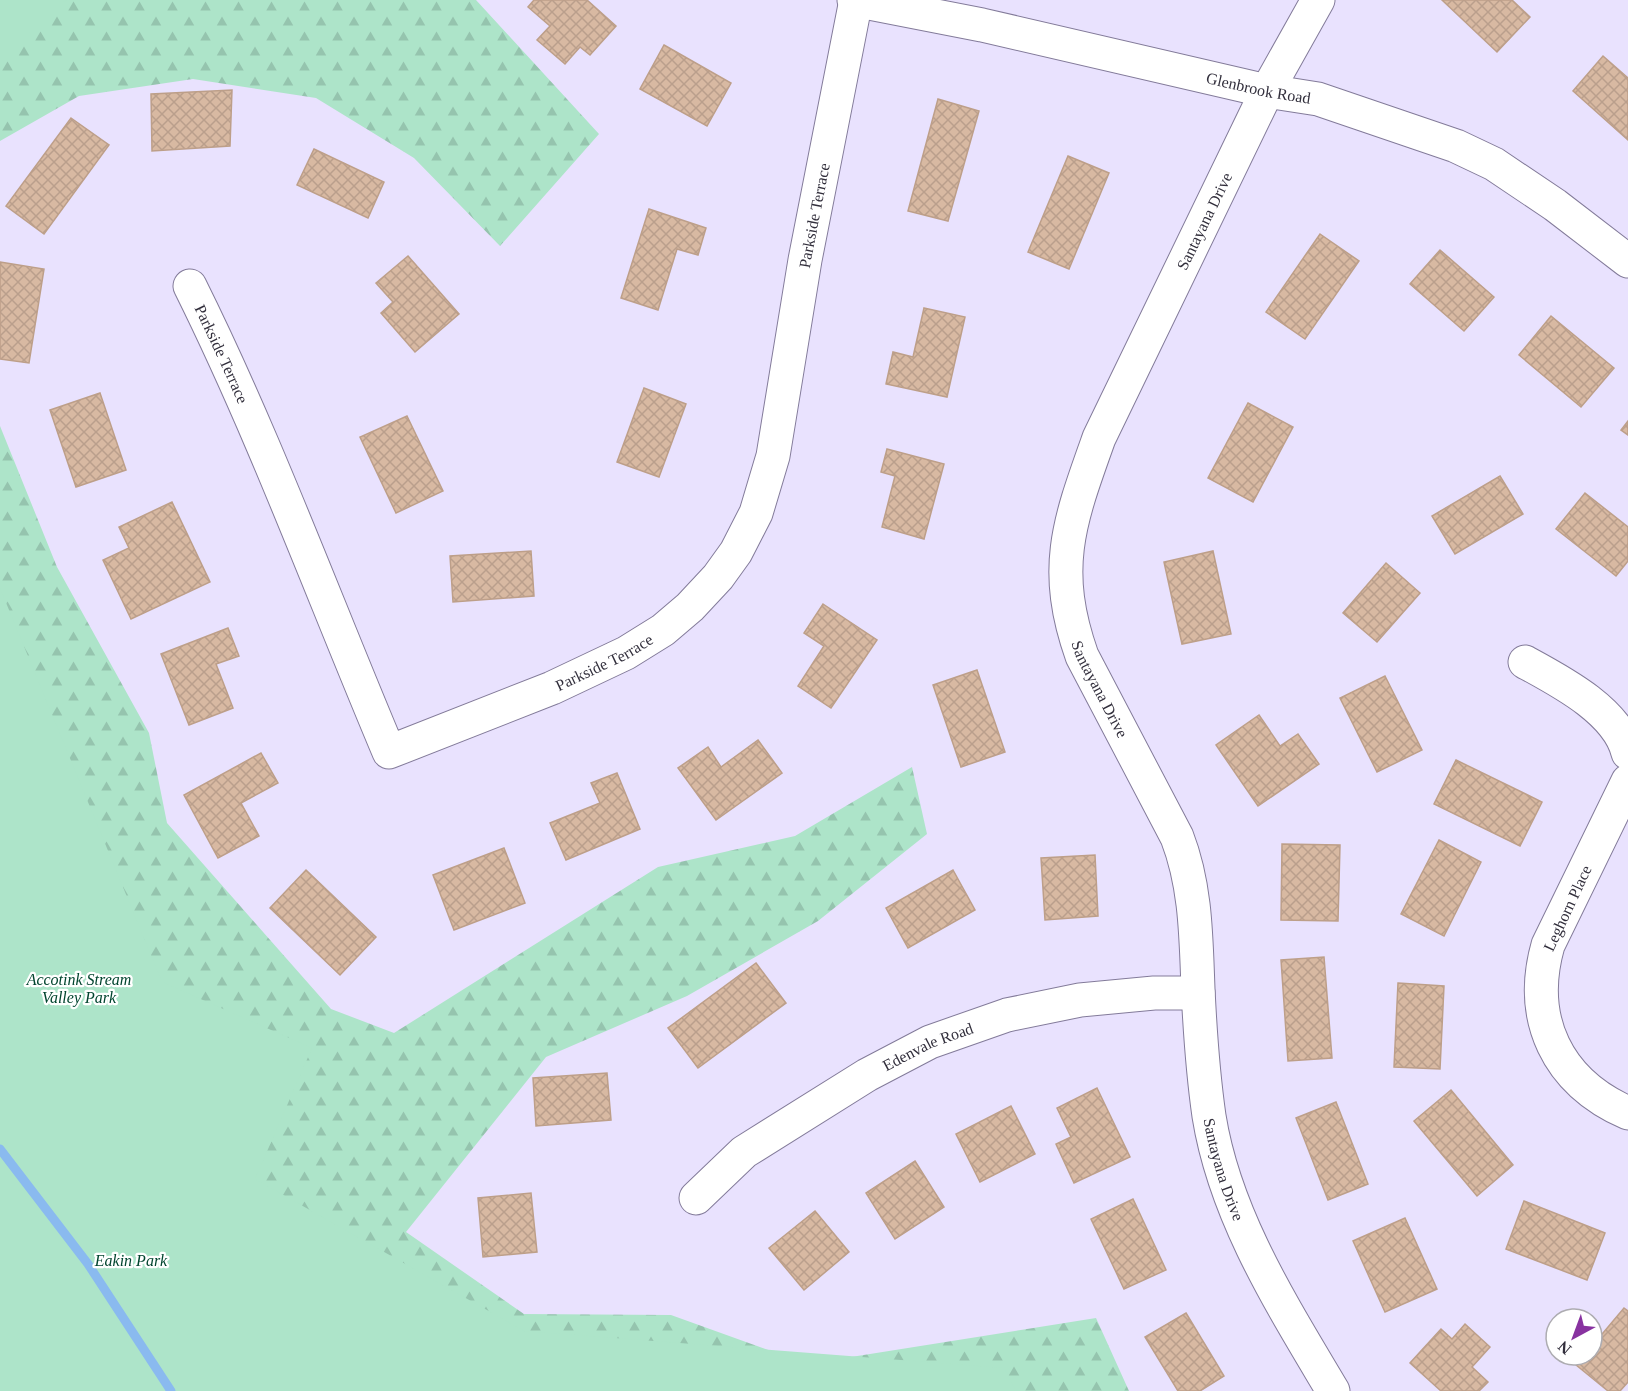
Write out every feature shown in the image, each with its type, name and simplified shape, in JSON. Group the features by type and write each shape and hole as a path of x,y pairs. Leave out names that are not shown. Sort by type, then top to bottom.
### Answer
{"street":[{"name":"Glenbrook Road","path":"855,0 982,25 1268,91 1318,99 1456,146 1494,164 1555,205 1628,261"},
{"name":"Parkside Terrace","path":"190,286 230,364 389,752 552,688 626,653 663,630 690,607 718,577 736,552 756,513 773,456 805,260 855,0"},
{"name":"Santayana Drive","path":"1318,0 1268,91 1099,438 1080,490 1064,557 1066,601 1082,656 1177,837 1187,862 1196,915 1198,993 1209,1116 1222,1170 1247,1238 1290,1319 1334,1391"},
{"path":"1525,662 1570,687 1614,725 1625,742 1628,753"},
{"name":"Leghorn Place","path":"1628,781 1548,945 1540,972 1539,991 1546,1027 1562,1060 1581,1084 1606,1103 1628,1113"},
{"name":"Edenvale Road","path":"696,1198 744,1152 867,1075 930,1042 1007,1015 1080,1000 1154,993 1198,993"}],"green space":[{"path":"0,0 476,0 599,134 500,246 414,158 316,98 193,79 79,96 0,141"},
{"path":"0,0 68,0 60,3 0,61"},
{"name":"Accotink Stream Valley Park","path":"0,426 57,567 149,733 167,823 331,1009 394,1033 658,867 795,836 912,767 927,834 818,921 687,996 546,1057 406,1232 524,1314 671,1315 807,1364 1096,1318 1129,1391 262,1391 0,1083"},
{"path":"0,588 162,982 312,1048 255,1179 524,1331 1004,1368 1016,1391 0,1391"}],"building":[{"path":"534,0 587,0 616,26 590,55 580,47 565,64 537,40 550,26 528,7"},
{"path":"1442,0 1512,0 1530,17 1497,52"},
{"path":"664,45 731,83 707,126 640,89"},
{"path":"1603,56 1628,78 1628,140 1573,91"},
{"path":"232,90 230,146 152,151 151,94"},
{"path":"938,99 979,111 948,221 908,211"},
{"path":"71,118 109,145 44,234 6,206"},
{"path":"314,149 384,182 368,218 297,185"},
{"path":"1068,156 1109,173 1069,269 1028,252"},
{"path":"649,209 706,228 698,255 677,249 658,310 621,298"},
{"path":"1320,234 1359,261 1305,339 1266,312"},
{"path":"1440,250 1494,297 1464,331 1410,284"},
{"path":"408,256 459,314 415,352 381,313 393,302 376,283"},
{"path":"0,262 44,269 29,363 0,359"},
{"path":"924,308 965,317 947,397 886,384 893,352 913,357"},
{"path":"1551,316 1614,368 1581,407 1519,355"},
{"path":"644,388 686,404 659,477 617,462"},
{"path":"100,393 126,470 76,487 50,410"},
{"path":"1248,403 1293,427 1253,502 1208,478"},
{"path":"407,416 443,491 396,513 360,437"},
{"path":"1628,421 1628,435 1621,430"},
{"path":"887,449 944,464 924,539 882,527 895,476 881,472"},
{"path":"1500,476 1523,514 1455,554 1432,516"},
{"path":"1585,493 1628,527 1628,561 1616,576 1556,529"},
{"path":"172,502 210,582 131,619 103,560 129,548 119,527"},
{"path":"531,551 534,596 453,602 450,556"},
{"path":"1213,551 1231,634 1182,644 1164,562"},
{"path":"1386,563 1420,593 1377,642 1343,613"},
{"path":"823,604 877,640 831,708 798,686 824,646 804,633"},
{"path":"228,628 239,656 216,664 233,708 189,725 161,654"},
{"path":"977,670 1005,752 961,767 933,685"},
{"path":"1385,676 1422,750 1377,772 1340,698"},
{"path":"1259,715 1280,746 1298,734 1319,764 1258,806 1216,745"},
{"path":"758,740 782,773 716,820 678,768 708,747 721,767"},
{"path":"261,753 278,783 241,803 259,836 218,858 184,795"},
{"path":"1456,760 1542,802 1520,846 1434,804"},
{"path":"617,773 640,829 566,860 550,823 600,803 591,783"},
{"path":"1439,840 1481,862 1444,936 1401,914"},
{"path":"1282,844 1340,845 1338,921 1281,920"},
{"path":"504,848 525,903 454,930 433,875"},
{"path":"1095,855 1098,916 1045,920 1041,858"},
{"path":"306,870 376,937 340,975 270,908"},
{"path":"953,870 975,910 908,948 886,908"},
{"path":"1324,957 1332,1058 1288,1061 1281,960"},
{"path":"756,963 786,1003 698,1068 668,1028"},
{"path":"1398,983 1444,986 1440,1069 1394,1067"},
{"path":"607,1073 611,1120 536,1126 533,1078"},
{"path":"1097,1088 1130,1157 1074,1183 1056,1144 1071,1137 1057,1108"},
{"path":"1451,1090 1513,1165 1477,1196 1414,1121"},
{"path":"1336,1102 1368,1184 1328,1200 1296,1118"},
{"path":"1011,1106 1035,1154 980,1182 956,1134"},
{"path":"915,1161 944,1207 895,1239 866,1193"},
{"path":"531,1193 537,1252 483,1257 478,1198"},
{"path":"1133,1199 1166,1270 1124,1289 1091,1219"},
{"path":"1524,1201 1605,1233 1587,1280 1506,1249"},
{"path":"815,1211 849,1252 804,1290 769,1248"},
{"path":"1405,1218 1437,1289 1385,1312 1353,1241"},
{"path":"1624,1308 1628,1311 1628,1382 1620,1391 1608,1391 1578,1367 1604,1367 1604,1332"},
{"path":"1186,1313 1224,1376 1200,1391 1178,1391 1145,1337"},
{"path":"1465,1324 1490,1347 1472,1367 1488,1382 1479,1391 1441,1391 1410,1363 1441,1329 1452,1339"}],"waterway":[{"path":"0,1149 88,1264 171,1391"}],"park label":[{"name":"Eakin Park","path":"131,1260"}]}
